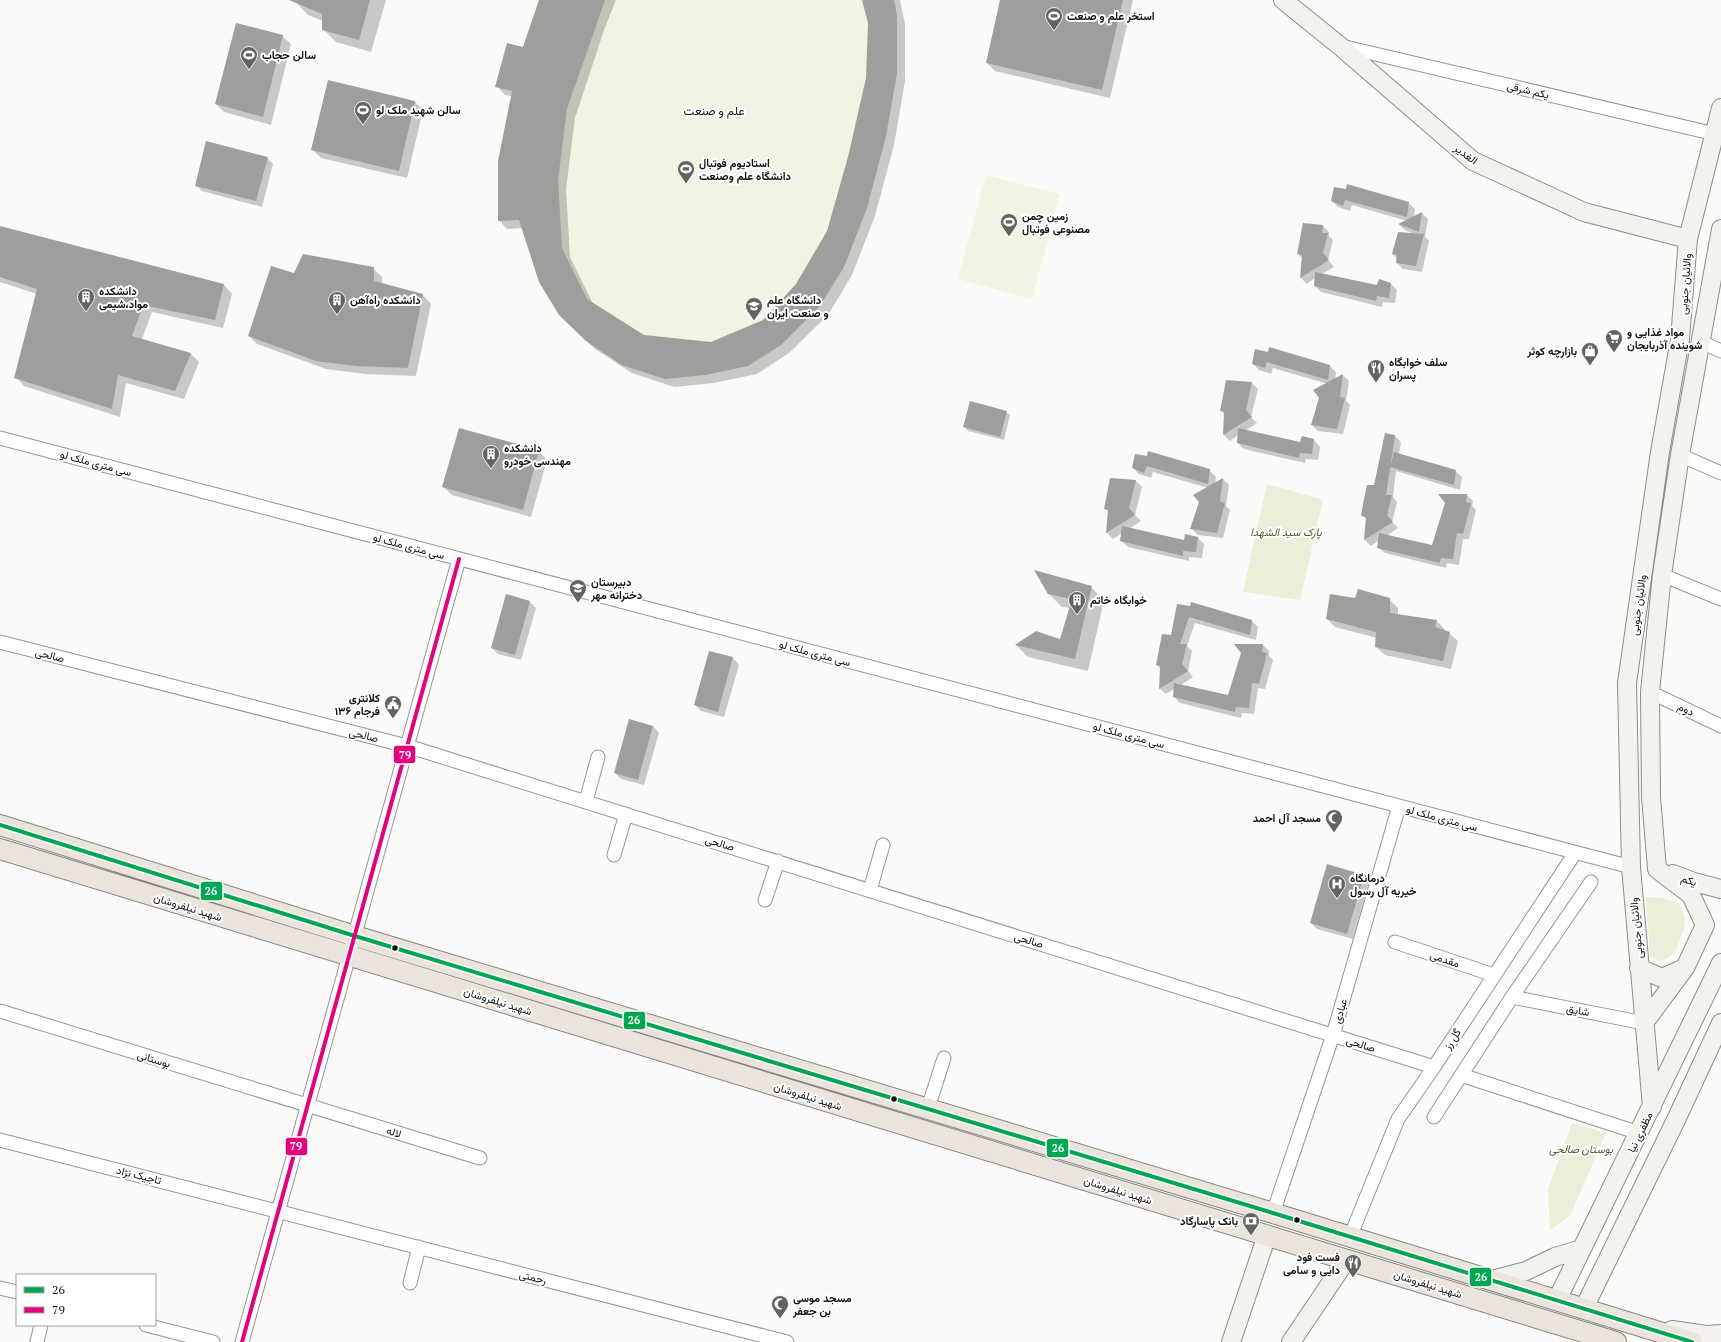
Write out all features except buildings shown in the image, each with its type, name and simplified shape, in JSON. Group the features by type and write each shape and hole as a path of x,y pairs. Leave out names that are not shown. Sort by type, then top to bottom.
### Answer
{"main road":[{"name":"الغدیر","path":"1283,0 1340,46 1473,161 1584,212 1690,233 1720,235"},
{"name":"والائیان جنوبی","path":"1652,1108 1631,867 1628,683 1660,452 1680,340 1690,233 1721,108"},
{"name":"والائیان جنوبی","path":"1657,869 1651,797 1650,692 1662,575 1680,455 1720,235"},
{"path":"1628,683 1650,692"},
{"name":"شهید نیلفروشان","path":"0,825 355,936 928,1108 1692,1342"},
{"name":"شهید نیلفروشان","path":"0,849 1616,1342"},
{"path":"1644,1023 1685,968 1706,925 1690,895 1657,869"},
{"name":"یکم","path":"1657,869 1694,882 1721,889"},
{"name":"مظفری نیا","path":"1557,1300 1652,1108 1721,963"},
{"path":"1639,968 1662,978 1685,968"},
{"path":"1575,1329 1720,1028"},
{"path":"1618,1176 1620,1186 1630,1190 1642,1188"},
{"path":"1231,1342 1273,1213"},
{"path":"1492,1280 1526,1271 1555,1257 1582,1249"},
{"path":"1291,1342 1347,1259"},
{"path":"1545,1321 1557,1300"},
{"path":"1635,1324 1706,1335 1721,1334"}],"street":[{"name":"یکم شرقی","path":"1340,46 1715,134"},
{"path":"1701,342 1721,350"},
{"name":"سی متری ملک لو","path":"0,438 1631,867"},
{"path":"1680,455 1721,473"},
{"path":"242,1342 459,559"},
{"path":"1662,575 1721,599"},
{"name":"صالحی","path":"0,642 407,746 1434,1067"},
{"name":"دوم","path":"1650,692 1721,726"},
{"path":"586,802 598,757"},
{"name":"عبادی","path":"1273,1213 1334,1035 1399,806"},
{"path":"614,854 626,814"},
{"path":"870,890 883,845"},
{"name":"گل رز","path":"1350,1237 1398,1119 1434,1067 1575,852"},
{"path":"765,900 778,861"},
{"path":"1434,1116 1512,997 1591,882"},
{"name":"مقدمی","path":"1395,942 1494,975"},
{"name":"شایق","path":"1512,997 1644,1023"},
{"name":"بوستانی","path":"0,1011 308,1106"},
{"path":"928,1108 944,1058"},
{"path":"1461,1076 1639,1133"},
{"name":"لاله","path":"308,1106 480,1158"},
{"name":"تاجیک نژاد","path":"0,1140 278,1211"},
{"name":"رحمتی","path":"278,1211 787,1342"},
{"path":"410,1283 419,1247"},
{"path":"0,1288 16,1292"},
{"path":"37,1342 41,1326"},
{"path":"150,1326 213,1342"}],"green space":[{"name":"پارک سید الشهدا","path":"1267,484 1323,500 1300,600 1243,592"},
{"path":"1646,897 1662,898 1679,903 1685,918 1684,929 1676,950 1670,957 1660,961 1650,957"},
{"name":"بوستان صالحی","path":"1572,1123 1606,1133 1570,1216 1550,1230 1548,1189"}],"shaded area":[{"name":"استادیوم فوتبال دانشگاه علم وصنعت","path":"539,0 894,0 897,15 897,73 886,136 867,208 844,267 819,307 781,345 748,366 705,375 665,379 622,365 586,341 559,315 539,282 519,220 498,221 498,161 509,104 528,108 547,42 526,36"},
{"name":"زمین چمن مصنوعی فوتبال","path":"986,175 1060,194 1032,299 958,279"}],"transit line":[{"name":"79","path":"242,1342 459,559"},
{"name":"26","path":"0,825 355,936 1273,1213 1692,1342"}],"place":[{"name":"استخر علم و صنعت","path":"1054,31"},
{"name":"سالن حجاب","path":"249,70"},
{"name":"سالن شهید ملک لو","path":"363,125"},
{"name":"استادیوم فوتبال دانشگاه علم وصنعت","path":"686,184"},
{"name":"زمین چمن مصنوعی فوتبال","path":"1009,237"},
{"name":"دانشکده مواد،شیمی","path":"86,312"},
{"name":"دانشکده راه‌آهن","path":"337,315"},
{"name":"دانشگاه علم و صنعت ایران","path":"754,321"},
{"name":"مواد غذایی و شوینده آذربایجان","path":"1614,353"},
{"name":"بازارچه کوثر","path":"1590,366"},
{"name":"سلف خوابگاه پسران","path":"1376,383"},
{"name":"دانشکده مهندسی خودرو","path":"491,469"},
{"name":"دبیرستان دخترانه مهر","path":"578,603"},
{"name":"خوابگاه خاتم","path":"1077,615"},
{"name":"کلانتری ۱۳۶ فرجام","path":"393,719"},
{"name":"مسجد آل احمد","path":"1334,833"},
{"name":"درمانگاه خیریه آل رسول","path":"1337,899"},
{"name":"بانک پاسارگاد","path":"1251,1236"},
{"name":"فست فود دایی و سامی","path":"1353,1278"},
{"name":"مسجد موسی بن جعفر","path":"780,1319"}],"district":[{"name":"علم و صنعت","path":"714,111"}]}
